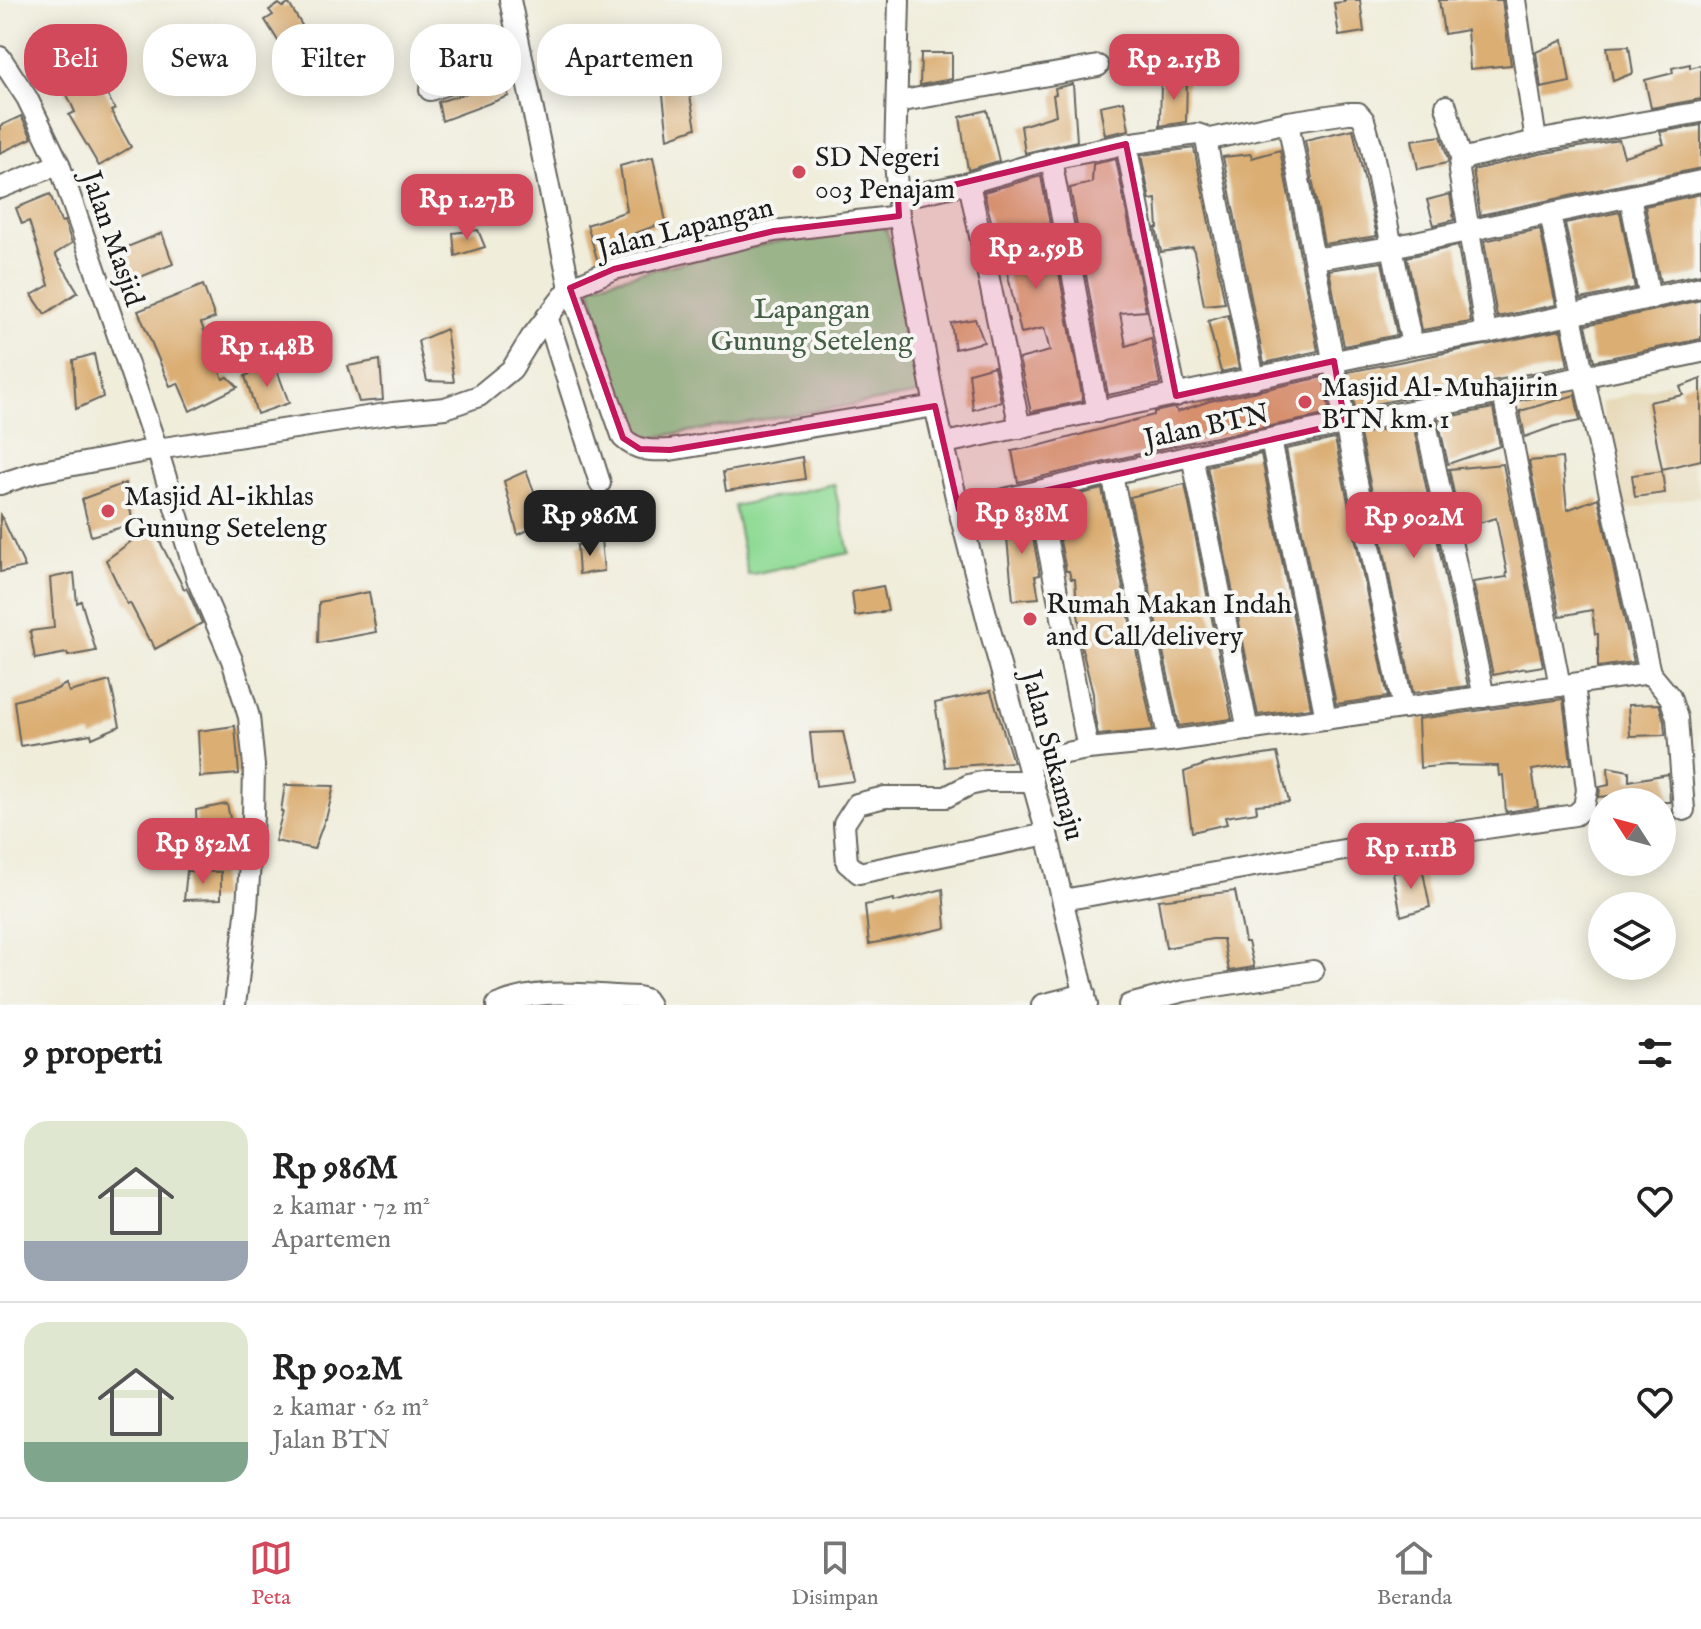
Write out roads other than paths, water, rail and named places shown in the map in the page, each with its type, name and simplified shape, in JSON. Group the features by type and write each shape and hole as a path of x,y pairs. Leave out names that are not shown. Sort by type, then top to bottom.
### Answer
{"street":[{"path":"510,0 516,24"},
{"path":"1515,0 1536,141"},
{"name":"Jalan Sukamaju","path":"901,1 895,160 898,207 935,406 959,510 1047,834 1086,999"},
{"name":"Jalan Masjid","path":"0,57 27,98 59,164 157,449 198,581 232,660 249,717 254,766 253,816 247,907 235,1005"},
{"path":"521,58 570,288 619,430 631,445 650,451 670,450 935,406"},
{"path":"897,102 1098,66"},
{"path":"1446,106 1462,161 1459,171 1486,333"},
{"path":"1462,161 1536,141 1701,112"},
{"name":"Jalan Lapangan","path":"0,484 37,472 157,449 445,408 479,396 512,369 531,338 570,288 614,269 774,231 898,207 1051,159 1126,144 1197,134 1206,140 1288,122 1358,113 1362,116 1371,144 1392,247"},
{"path":"1288,122 1403,708"},
{"path":"1206,140 1254,379"},
{"path":"1126,144 1176,396"},
{"path":"1051,159 1098,412"},
{"path":"0,188 59,164"},
{"path":"1314,259 1392,247 1701,181"},
{"path":"969,183 1020,428"},
{"path":"1630,197 1650,299"},
{"path":"1550,214 1650,673 1670,697 1677,718 1684,810"},
{"path":"1392,247 1412,345"},
{"path":"945,443 1701,287"},
{"path":"547,316 600,483"},
{"name":"Jalan BTN","path":"959,510 1345,423 1584,378 1700,352"},
{"path":"1063,900 1383,843 1575,815 1584,807 1587,790 1567,685 1503,393"},
{"path":"1423,409 1484,697"},
{"path":"1271,439 1326,719"},
{"path":"1192,456 1248,730"},
{"path":"1112,475 1169,741"},
{"path":"1037,491 1088,749"},
{"path":"1027,760 1088,749 1169,741 1650,673"},
{"path":"1033,781 986,781 969,785 946,797 885,797 857,804 844,824 847,863 859,873 1047,834"},
{"path":"1129,1005 1184,991 1313,971"},
{"path":"497,1005 532,994 551,993 638,997 645,999 649,1005"},
{"path":"1042,1005 1086,999"}],"place":[{"name":"SD Negeri 003 Penajam","path":"799,172"},
{"name":"Masjid Al-Muhajirin BTN km. 1","path":"1305,402"},
{"name":"Masjid Al-ikhlas Gunung Seteleng","path":"108,511"},
{"name":"Rumah Makan Indah and Call/delivery","path":"1030,619"}],"park label":[{"name":"Lapangan Gunung Seteleng","path":"812,324"}]}
